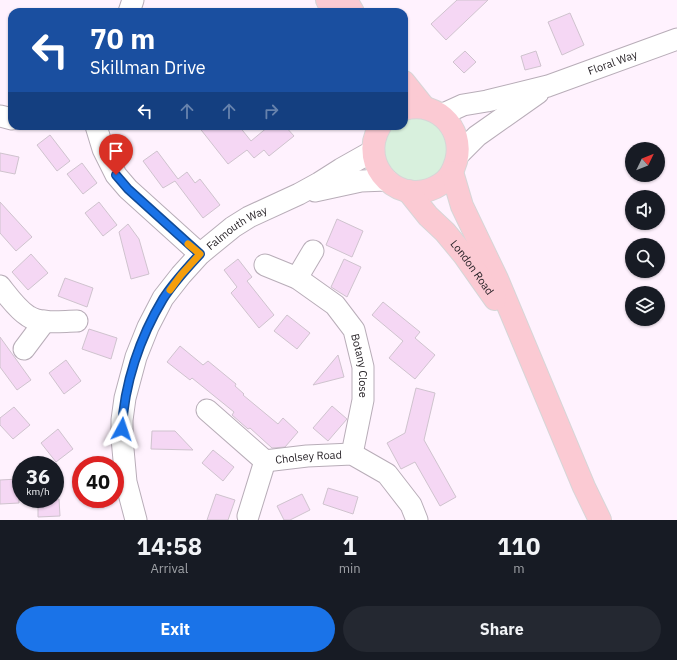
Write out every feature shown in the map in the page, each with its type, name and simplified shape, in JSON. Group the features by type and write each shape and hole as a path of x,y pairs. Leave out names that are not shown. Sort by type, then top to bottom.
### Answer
{"main road":[{"path":"408,88 423,111"},
{"name":"London Road","path":"423,111 448,121 455,132 458,146 455,164 462,206 497,279 584,487 600,520"},
{"path":"378,130 374,139 373,151 376,164 382,175 392,185 408,191 417,192 430,190 443,183 455,164"},
{"name":"London Road","path":"408,191 428,216 445,232 464,254 496,301 527,351"}],"street":[{"name":"Floral Way","path":"423,111 487,101 548,86 677,39"},
{"name":"Floral Way","path":"455,164 477,136 548,86"},
{"path":"97,130 108,160 116,175 128,189 200,254"},
{"name":"Falmouth Way","path":"136,520 126,482 122,420 125,398 136,357 148,327 163,298 200,254 233,227 299,194 373,151"},
{"name":"Falmouth Way","path":"299,194 362,181 387,180"},
{"path":"297,278 313,251"},
{"name":"Botany Close","path":"265,265 297,278 335,305 354,330 363,367 363,400 352,454"},
{"path":"0,286 28,316 36,320 77,321"},
{"path":"24,349 45,321"},
{"name":"Cholsey Road","path":"207,410 265,461 307,456 352,454 387,474 411,505 417,520"},
{"name":"Cholsey Road","path":"248,516 265,461"}],"green space":[{"path":"408,118 429,118 447,135 450,158 431,182 400,181 382,156 386,133 388,130 408,130"}],"building":[{"path":"457,0 488,0 446,40 431,24"},
{"path":"570,13 584,45 562,55 548,22"},
{"path":"465,51 476,62 464,73 453,62"},
{"path":"536,51 541,66 525,70 521,56"},
{"path":"201,130 242,130 251,141 264,130 289,130 294,136 269,156 264,150 254,158 247,150 228,164"},
{"path":"50,135 70,161 57,171 37,145"},
{"path":"157,151 178,179 187,172 195,183 200,179 220,205 203,218 175,181 163,188 143,161"},
{"path":"0,153 19,157 15,174 0,171"},
{"path":"82,163 97,183 83,194 67,174"},
{"path":"0,202 32,237 16,251 0,233"},
{"path":"99,202 117,225 103,236 85,213"},
{"path":"337,219 363,231 352,257 326,245"},
{"path":"128,224 139,239 149,274 131,279 119,232"},
{"path":"31,254 48,273 28,290 12,272"},
{"path":"238,259 252,277 247,281 274,315 259,328 231,293 237,287 224,270"},
{"path":"344,259 361,267 347,297 331,287"},
{"path":"65,278 93,288 87,307 58,296"},
{"path":"383,302 420,332 415,338 435,355 415,379 389,358 403,341 372,315"},
{"path":"287,315 310,333 297,349 274,331"},
{"path":"89,329 117,338 111,359 82,349"},
{"path":"0,337 31,380 17,390 0,367"},
{"path":"180,346 203,365 208,361 236,384 235,386 244,394 243,395 278,424 283,418 298,432 285,447 272,448 250,428 248,429 232,415 234,412 192,378 190,380 167,362"},
{"path":"338,355 344,377 313,385"},
{"path":"66,360 81,381 64,394 49,373"},
{"path":"416,388 435,393 424,440 456,497 440,506 415,462 401,469 387,443 405,433"},
{"path":"332,406 347,419 328,441 313,428"},
{"path":"14,407 30,425 13,439 0,425 0,418"},
{"path":"58,429 73,449 64,456 51,456 41,443"},
{"path":"152,431 175,431 193,450 151,449"},
{"path":"213,450 234,467 223,481 202,463"},
{"path":"12,479 12,503 0,504 0,480"},
{"path":"328,488 358,497 353,514 323,504"},
{"path":"216,494 235,500 228,520 207,520"},
{"path":"302,494 310,510 290,520 284,520 277,506"},
{"path":"38,508 60,508 60,516 38,517"}],"slow traffic":[{"path":"170,290 200,254 188,244"}],"route":[{"path":"116,175 128,189 200,254 163,298 148,327 136,357 125,398 122,429"}]}
